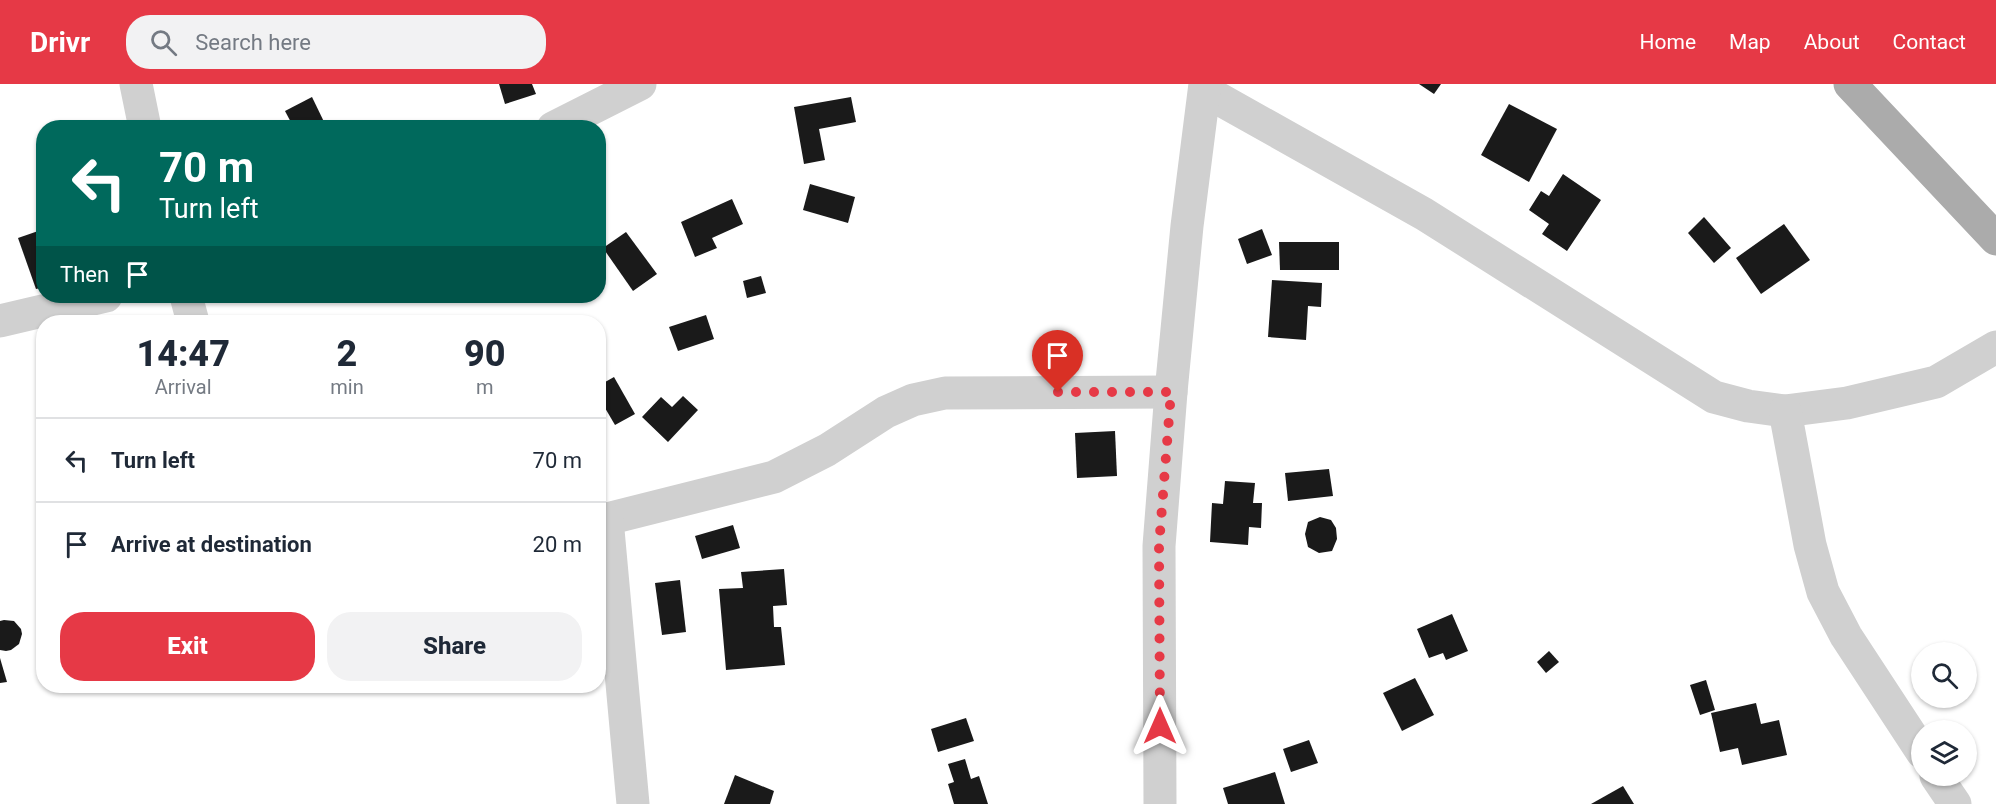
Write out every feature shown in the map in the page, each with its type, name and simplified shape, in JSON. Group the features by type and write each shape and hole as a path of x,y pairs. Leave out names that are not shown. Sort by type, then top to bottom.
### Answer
{"main road":[{"path":"1850,84 1996,239"}],"street":[{"path":"136,84 143,120"},
{"path":"569,120 640,84"},
{"path":"1160,804 1159,546 1187,226 1205,87 1424,214 1714,397 1748,406 1785,411 1847,404 1936,382 1996,347"},
{"path":"0,321 76,303"},
{"path":"606,518 774,477 827,450 886,412 913,400 945,393 1171,392"},
{"path":"1785,411 1810,545 1823,592 1846,636 1911,735"},
{"path":"606,548 633,804"},
{"path":"1943,786 1955,804"}],"building":[{"path":"499,84 532,84 536,94 505,104"},
{"path":"1419,84 1441,84 1434,94"},
{"path":"312,97 323,120 290,120 285,111"},
{"path":"851,97 856,122 819,129 825,160 804,164 794,107"},
{"path":"1509,104 1557,129 1529,182 1481,155"},
{"path":"1563,174 1601,200 1567,251 1542,234 1549,224 1529,210 1541,191 1549,196"},
{"path":"810,184 855,197 848,223 803,210"},
{"path":"732,199 743,224 712,238 717,248 695,257 681,222"},
{"path":"1704,217 1731,248 1714,263 1688,233"},
{"path":"1784,224 1810,260 1761,294 1736,258"},
{"path":"1262,229 1272,255 1247,264 1238,239"},
{"path":"36,232 36,289 18,238"},
{"path":"626,232 657,274 633,291 606,252 606,246"},
{"path":"1279,242 1339,242 1339,270 1280,270"},
{"path":"761,276 766,293 747,298 743,281"},
{"path":"1272,280 1322,283 1321,307 1308,306 1306,340 1268,337"},
{"path":"706,315 714,339 678,351 669,327"},
{"path":"614,377 635,414 615,425 606,410 606,382"},
{"path":"683,396 698,410 668,442 642,417 661,397 672,407"},
{"path":"1115,431 1117,476 1077,478 1075,433"},
{"path":"1329,469 1333,496 1288,501 1285,473"},
{"path":"1225,481 1255,483 1253,503 1262,503 1261,528 1249,527 1248,545 1210,542 1212,503 1223,504"},
{"path":"1320,517 1331,520 1336,528 1337,539 1332,551 1319,553 1308,547 1305,534 1308,522"},
{"path":"733,525 740,548 702,559 695,536"},
{"path":"784,569 787,605 773,606 774,627 781,627 785,665 726,670 719,589 743,588 741,572"},
{"path":"680,580 686,632 662,635 655,583"},
{"path":"1452,614 1468,651 1446,660 1443,653 1429,658 1417,629"},
{"path":"0,621 14,621 22,634 19,644 6,651 0,650"},
{"path":"1549,651 1559,662 1546,673 1537,662"},
{"path":"0,658 7,682 0,683"},
{"path":"1415,678 1434,715 1402,731 1383,693"},
{"path":"1706,680 1715,710 1700,715 1690,685"},
{"path":"1756,703 1761,724 1779,720 1787,755 1742,765 1738,748 1720,752 1711,713"},
{"path":"966,718 974,741 938,752 931,729"},
{"path":"1309,740 1318,763 1291,772 1283,749"},
{"path":"965,759 971,779 979,776 988,804 954,804 948,784 954,782 948,764"},
{"path":"1275,772 1285,804 1228,804 1223,788"},
{"path":"735,775 774,791 770,804 724,804"},
{"path":"1623,786 1634,804 1591,804"}],"route":[{"path":"1058,392 1171,392 1159,546 1160,726"}]}
